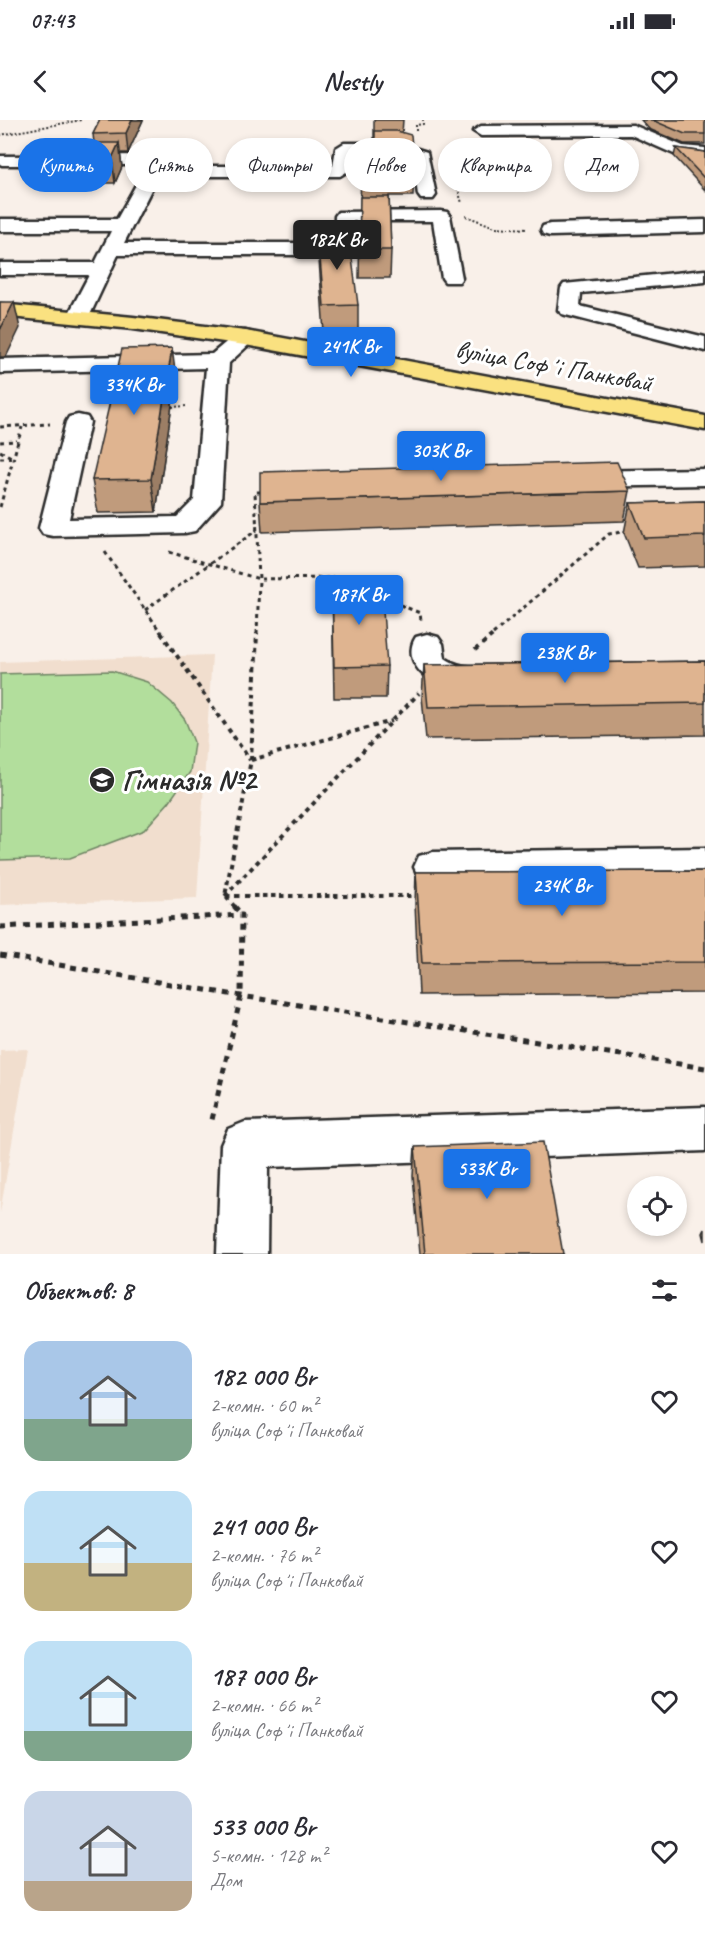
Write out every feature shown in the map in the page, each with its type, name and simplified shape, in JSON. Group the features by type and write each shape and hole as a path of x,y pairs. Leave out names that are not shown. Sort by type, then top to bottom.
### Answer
{"main road":[{"name":"вуліца Софʼі Панковай","path":"0,310 78,317 245,338 705,423"}],"street":[{"path":"481,130 633,130 680,151 705,153"},
{"path":"213,171 340,171 344,148 398,148 421,155 427,195"},
{"path":"2,160 125,160"},
{"path":"78,317 123,225 142,192"},
{"path":"112,249 344,249 344,216 441,216 452,278"},
{"path":"0,225 123,225"},
{"path":"550,230 705,226"},
{"path":"0,269 102,269"},
{"path":"705,276 571,288 568,310 705,344"},
{"path":"0,366 218,361 245,338"},
{"path":"78,422 53,528 185,525 207,502 218,361"},
{"path":"550,479 705,477"},
{"path":"423,629 429,663 453,678 497,677"},
{"path":"433,867 705,863"},
{"path":"242,1254 245,1145 705,1129"}],"path":[{"path":"0,135 81,120"},
{"path":"441,216 468,216 478,223 495,227 550,230"},
{"path":"172,407 186,406"},
{"path":"0,427 22,426 0,507"},
{"path":"0,441 18,441"},
{"path":"0,451 13,458"},
{"path":"0,458 13,458"},
{"path":"225,897 251,760 259,579 255,492 267,492"},
{"path":"87,527 251,760"},
{"path":"145,610 257,530"},
{"path":"490,638 609,534 631,531"},
{"path":"165,551 259,579 335,579 356,587"},
{"path":"378,596 423,629"},
{"path":"225,897 425,686"},
{"path":"251,760 392,721"},
{"path":"225,897 242,915 241,996 209,1134 245,1145"},
{"path":"0,927 242,915"},
{"path":"0,955 241,996 705,1068"}],"shaded area":[{"name":"Гімназія №2","path":"212,655 197,898 0,905 0,662"},
{"path":"28,1049 0,1213 0,1050"}],"green space":[{"name":"Гімназія №2","path":"112,671 147,682 172,703 185,720 194,742 190,772 169,802 144,830 70,858 0,860 0,674"}],"building":[{"path":"100,120 132,120 126,133 93,134"},
{"path":"652,120 705,120 705,134 685,134"},
{"path":"375,131 397,131 411,135 411,138 375,138"},
{"path":"113,143 119,143 113,156"},
{"path":"676,148 705,152 705,179"},
{"path":"360,197 389,197 391,250 359,250"},
{"path":"318,234 349,235 358,305 324,306"},
{"path":"0,302 14,302 0,330"},
{"path":"172,348 151,479 92,480 122,349"},
{"path":"617,462 630,491 260,502 260,472"},
{"path":"705,501 705,536 644,538 630,503"},
{"path":"381,583 387,666 334,667 332,584"},
{"path":"705,661 705,703 428,707 424,665"},
{"path":"705,871 705,962 422,963 416,872"},
{"path":"543,1142 563,1254 425,1254 415,1147"}],"place":[{"name":"Гімназія №2","path":"102,780"}]}
